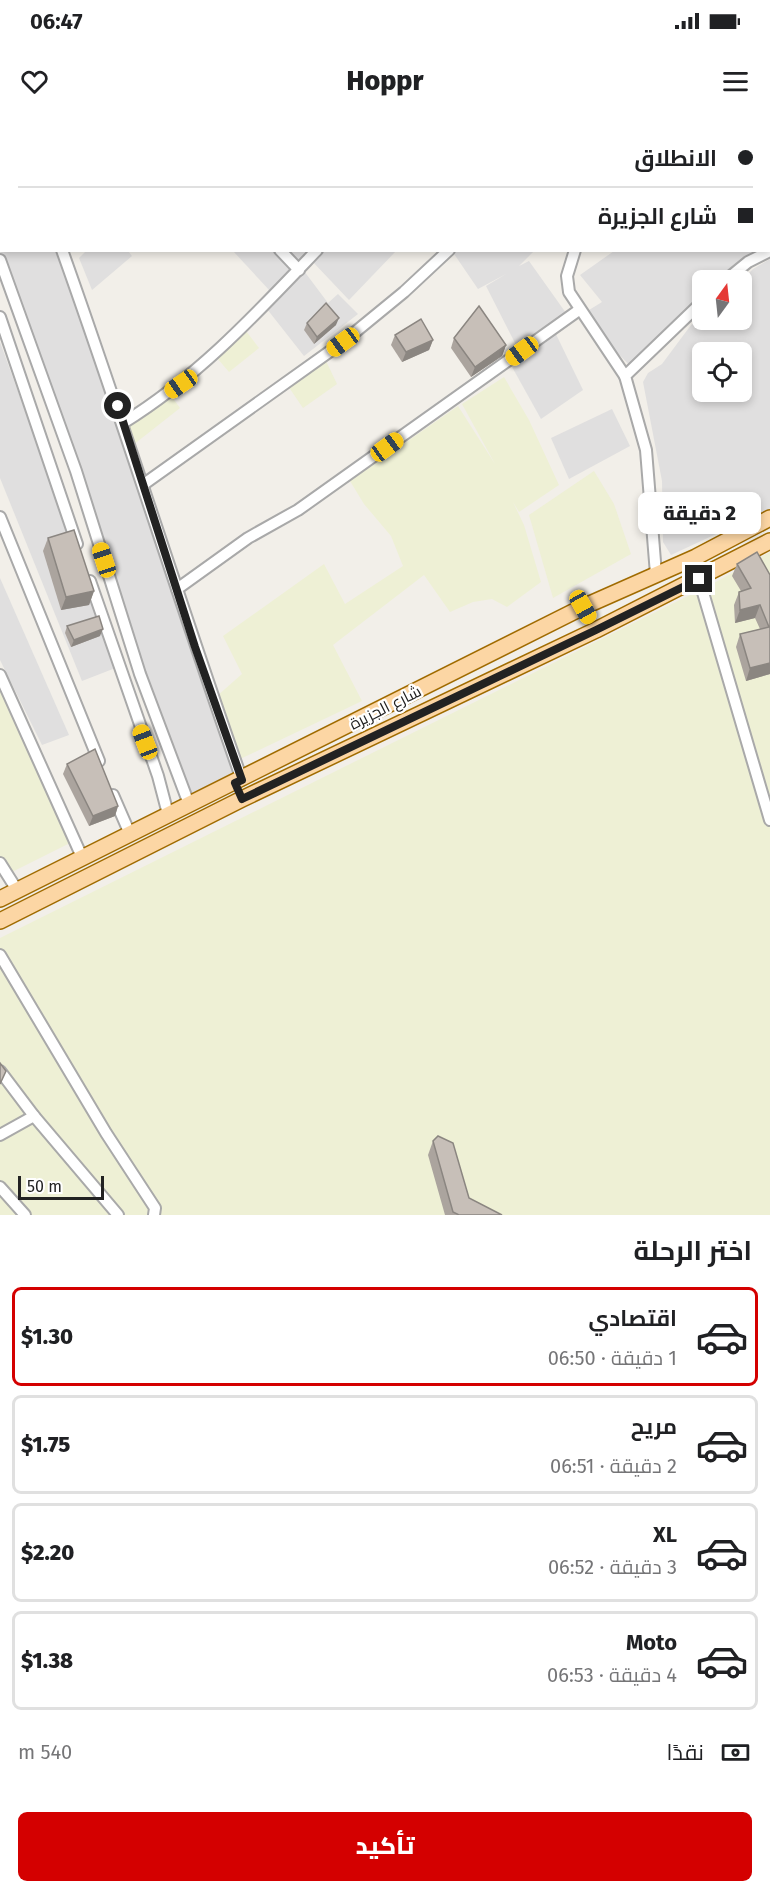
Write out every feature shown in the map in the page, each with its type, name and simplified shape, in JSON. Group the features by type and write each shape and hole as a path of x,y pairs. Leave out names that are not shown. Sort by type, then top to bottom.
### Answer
{"main road":[{"name":"شارع الجزيرة","path":"0,899 583,607 770,518"},
{"name":"شارع الجزيرة","path":"0,921 242,799 596,630 770,541"},
{"path":"583,607 596,630"},
{"path":"243,779 259,791"},
{"path":"242,799 243,779"}],"street":[{"path":"63,252 144,484 177,589 243,779"},
{"path":"282,252 299,270"},
{"path":"123,423 181,384 241,331 315,252"},
{"path":"144,484 343,342 404,292 447,252"},
{"path":"574,252 567,276 569,292 625,376 646,450 656,574"},
{"path":"738,270 768,252"},
{"path":"0,260 76,471 140,674 189,804"},
{"path":"177,589 248,538 298,510 579,310"},
{"path":"625,376 692,312"},
{"path":"0,316 82,557"},
{"path":"0,517 130,834"},
{"path":"86,569 158,776 168,814"},
{"path":"699,579 770,820"},
{"path":"0,675 82,857"},
{"path":"0,863 17,890"},
{"path":"0,955 106,1133 155,1208 154,1215"},
{"path":"0,1071 34,1116 118,1215"},
{"path":"0,1135 34,1116"},
{"path":"0,1187 26,1215"}],"shaded area":[{"path":"0,252 59,252 237,776 190,798"},
{"path":"85,252 129,252 132,256 92,290 79,258"},
{"path":"234,252 309,252 270,291"},
{"path":"321,252 395,252 349,300 312,261"},
{"path":"453,252 533,252 519,266 529,261 566,313 516,345 486,286 506,274 478,289"},
{"path":"613,252 765,253 746,270 692,270 692,320 636,372 581,315 602,302 580,275"},
{"path":"770,259 770,509 671,555 663,542 662,481 643,382 648,373 662,364 692,324 692,330 752,330 752,270"},
{"path":"304,271 328,303 338,294 358,314 304,356 267,309"},
{"path":"552,326 583,390 541,419 507,358"},
{"path":"0,342 118,667 82,681 0,478"},
{"path":"612,409 630,446 569,479 551,438"},
{"path":"0,578 69,735 42,745 0,660"}],"green space":[{"path":"246,331 259,348 229,372 217,358"},
{"path":"326,361 337,384 303,408 288,386"},
{"path":"504,377 529,420 559,485 519,512 513,502 524,525 541,582 507,607 492,599 473,602 450,612 424,575 333,645 362,701 238,760 217,696 242,674 223,636 324,564 345,604 403,566 391,536 364,504 350,481 458,406 495,464 462,404"},
{"path":"169,393 180,408 133,445 127,426"},
{"path":"594,471 614,504 631,554 553,598 529,515"},
{"path":"770,552 770,1215 0,1215 0,938 714,583"},
{"path":"0,670 74,841 8,874 0,861"}],"building":[{"path":"326,303 339,318 317,337 307,323"},
{"path":"479,306 506,345 475,367 454,338"},
{"path":"421,319 433,340 406,352 395,335"},
{"path":"74,530 94,591 66,597 48,538"},
{"path":"757,552 770,575 770,663 750,668 740,634 769,627 760,605 740,610 739,592 751,588 737,564"},
{"path":"99,616 103,629 74,640 67,626"},
{"path":"95,749 118,806 93,816 67,764"},
{"path":"0,1063 6,1071 0,1084"},
{"path":"438,1136 453,1143 469,1198 502,1215 459,1215 453,1212 433,1141"}],"route":[{"path":"118,406 195,647 242,780 235,783 242,799 699,579"}]}
